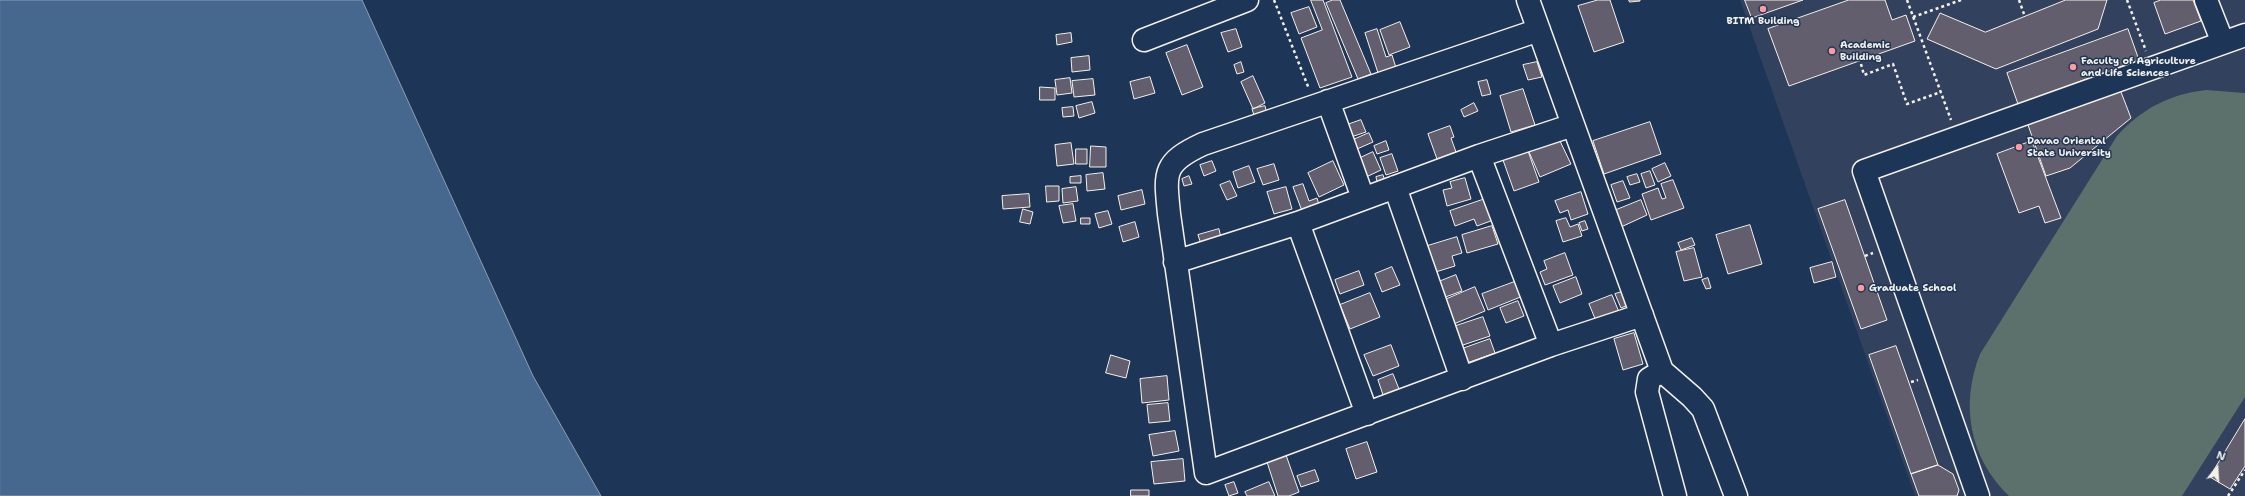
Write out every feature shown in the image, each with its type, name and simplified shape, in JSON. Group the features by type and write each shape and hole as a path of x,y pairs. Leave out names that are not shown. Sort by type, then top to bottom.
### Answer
{"street":[{"path":"1144,40 1247,0"},
{"path":"1528,0 1662,372 1692,397 1703,409 1736,496"},
{"path":"2206,0 2222,43"},
{"path":"1539,30 1203,144 1186,152 1173,162 1167,175 1167,192 1175,262 1206,473 1551,345 1642,315"},
{"path":"1978,496 1864,171 2245,35"},
{"path":"1322,103 1363,198"},
{"path":"1175,262 1298,223 1479,156 1574,125"},
{"path":"1479,156 1551,345"},
{"path":"1395,187 1462,378"},
{"path":"1298,223 1367,414"},
{"path":"1662,372 1649,380 1647,392 1675,496"}],"path":[{"path":"1274,0 1322,103"},
{"path":"1907,0 1958,137"},
{"path":"1913,18 1962,0"},
{"path":"2019,0 2024,14"},
{"path":"2127,0 2152,68"},
{"path":"1861,64 1864,75 1893,64 1908,104 1941,92"},
{"path":"2228,496 2245,470"}],"shaded area":[{"path":"0,0 362,0 533,376 601,496 0,496"},
{"name":"Davao Oriental State University","path":"1740,0 2245,0 2245,496 1915,496"}],"green space":[{"path":"2206,90 2245,93 2245,397 2182,496 2009,496 1995,481 1985,465 1977,448 1972,430 1970,392 1980,354 2117,136 2136,118 2157,104 2180,95"}],"building":[{"path":"1311,0 1323,0 1352,77 1320,88 1301,38 1322,30"},
{"path":"1333,0 1340,0 1371,74 1358,79 1326,3"},
{"path":"1598,0 1610,0 1624,42 1594,52 1578,6"},
{"path":"1629,0 1640,0 1640,1 1630,2"},
{"name":"BITM Building","path":"1745,0 1803,0 1752,18"},
{"name":"Academic Building","path":"1849,0 1885,0 1892,20 1906,15 1915,41 1789,86 1768,29"},
{"path":"2066,0 2107,0 2098,29 1996,69 1927,39 1940,13 1985,32"},
{"path":"2161,0 2193,0 2201,21 2165,34 2154,3"},
{"path":"1309,7 1317,27 1299,34 1291,13"},
{"path":"1400,22 1410,47 1389,55 1380,30"},
{"path":"1236,29 1242,47 1228,52 1221,33"},
{"path":"1377,29 1386,57 1392,55 1397,71 1379,76 1365,33"},
{"name":"Faculty of Agriculture and Life Sciences","path":"2128,29 2139,60 2018,104 2007,73"},
{"path":"1071,33 1072,42 1057,45 1056,35"},
{"path":"1187,45 1203,87 1182,95 1166,53"},
{"path":"1089,56 1090,70 1072,72 1071,58"},
{"path":"1241,62 1244,72 1237,74 1234,65"},
{"path":"1537,62 1542,77 1528,80 1523,65"},
{"path":"1253,76 1265,103 1253,109 1241,82"},
{"path":"1150,77 1155,93 1134,99 1130,82"},
{"path":"1070,78 1072,93 1057,95 1055,80"},
{"path":"1093,79 1095,95 1074,97 1072,81"},
{"path":"1487,80 1491,94 1482,96 1478,82"},
{"path":"1040,87 1055,88 1055,100 1040,100"},
{"path":"1523,89 1535,125 1511,132 1500,96"},
{"path":"2121,92 2131,118 2070,168 2046,176 2028,125"},
{"path":"1092,102 1095,113 1079,118 1076,106"},
{"path":"1474,103 1478,111 1464,117 1461,110"},
{"path":"1265,106 1267,114 1255,118 1252,109"},
{"path":"1073,107 1074,116 1063,117 1062,108"},
{"path":"1361,120 1366,132 1351,137 1347,125"},
{"path":"1650,122 1661,154 1604,174 1593,141"},
{"path":"1450,126 1454,137 1451,138 1456,152 1437,159 1428,134"},
{"path":"1369,133 1373,142 1357,149 1353,140"},
{"path":"1559,139 1571,164 1540,177 1529,152"},
{"path":"1386,141 1389,150 1377,154 1374,146"},
{"path":"2032,141 2061,218 2045,223 2039,206 2019,213 1997,154"},
{"path":"1071,143 1074,164 1057,166 1055,145"},
{"path":"1091,146 1106,147 1106,167 1090,167"},
{"path":"1076,149 1087,149 1087,164 1076,164"},
{"path":"1528,151 1539,182 1514,191 1503,160"},
{"path":"1373,152 1381,170 1364,178 1356,160"},
{"path":"1392,154 1398,171 1386,175 1380,158"},
{"path":"1212,161 1216,171 1204,176 1200,165"},
{"path":"1333,161 1344,185 1319,197 1308,173"},
{"path":"1665,163 1671,176 1658,182 1652,169"},
{"path":"1274,164 1279,180 1263,185 1257,169"},
{"path":"1249,166 1255,182 1238,188 1233,172"},
{"path":"1650,171 1655,185 1646,188 1641,174"},
{"path":"1103,173 1105,189 1087,191 1086,175"},
{"path":"1637,174 1640,182 1630,185 1627,177"},
{"path":"1383,175 1386,184 1378,186 1376,177"},
{"path":"1081,176 1081,183 1070,183 1070,177"},
{"path":"1189,176 1192,184 1184,186 1182,179"},
{"path":"1465,178 1471,199 1447,206 1443,190 1452,188 1450,182"},
{"path":"1673,180 1684,208 1651,220 1642,194 1658,188 1662,199 1666,198 1661,184"},
{"path":"1230,181 1237,196 1227,200 1220,185"},
{"path":"1623,181 1630,198 1617,202 1611,185"},
{"path":"1303,184 1309,201 1317,198 1319,205 1302,211 1293,187"},
{"path":"1046,186 1059,186 1059,201 1047,202"},
{"path":"1076,187 1078,201 1063,203 1062,189"},
{"path":"1286,187 1292,209 1274,214 1267,192"},
{"path":"1142,190 1145,204 1121,210 1118,196"},
{"path":"1581,192 1588,214 1571,220 1568,210 1560,213 1555,201"},
{"path":"1029,194 1030,207 1003,209 1002,196"},
{"path":"1488,198 1496,219 1477,226 1474,219 1455,226 1450,211"},
{"path":"1641,200 1647,215 1621,227 1614,211"},
{"name":"Graduate School","path":"1845,200 1887,320 1861,329 1818,209"},
{"path":"1073,204 1076,221 1063,223 1059,206"},
{"path":"1023,209 1033,212 1030,224 1020,222"},
{"path":"1108,211 1112,224 1099,228 1095,214"},
{"path":"1081,218 1090,218 1090,224 1081,224"},
{"path":"1566,218 1570,227 1578,224 1582,236 1563,242 1556,221"},
{"path":"1585,221 1588,229 1582,231 1579,223"},
{"path":"1135,222 1139,237 1123,242 1119,227"},
{"path":"1750,225 1762,264 1728,274 1716,235"},
{"path":"1492,226 1498,244 1467,253 1462,235"},
{"path":"1219,229 1221,238 1201,244 1198,235"},
{"path":"1457,237 1462,253 1452,256 1455,266 1429,274 1421,248"},
{"path":"1692,238 1695,245 1681,250 1678,243"},
{"path":"1694,248 1702,277 1684,281 1676,252"},
{"path":"1565,253 1573,275 1545,285 1540,272 1547,269 1544,261"},
{"path":"1832,262 1836,277 1814,283 1810,268"},
{"path":"1392,267 1400,285 1382,292 1375,274"},
{"path":"1359,271 1364,285 1340,294 1335,280"},
{"path":"1456,275 1462,291 1437,300 1431,285"},
{"path":"1576,277 1582,294 1560,303 1553,286"},
{"path":"1708,278 1711,288 1706,289 1702,280"},
{"path":"1517,281 1523,296 1488,310 1482,294"},
{"path":"1475,287 1485,311 1449,326 1440,302"},
{"path":"1622,292 1628,305 1621,308 1615,294"},
{"path":"1370,293 1380,317 1350,329 1340,305"},
{"path":"1612,295 1619,312 1596,321 1589,304"},
{"path":"1518,301 1524,316 1506,323 1500,308"},
{"path":"1483,317 1490,336 1457,347 1450,328"},
{"path":"1634,333 1643,364 1623,370 1614,339"},
{"path":"1490,339 1495,353 1467,363 1462,349"},
{"path":"1391,345 1399,366 1373,376 1364,355"},
{"path":"1896,346 1938,465 1911,474 1869,355"},
{"path":"1111,355 1130,361 1126,378 1106,373"},
{"path":"1393,374 1399,389 1383,395 1378,380"},
{"path":"1167,376 1169,400 1142,403 1140,379"},
{"path":"1168,403 1170,421 1149,423 1147,405"},
{"path":"2245,419 2245,466 2230,489 2210,477"},
{"path":"1175,431 1179,451 1153,456 1149,435"},
{"path":"1367,442 1377,472 1356,479 1346,449"},
{"path":"1286,455 1299,492 1289,496 1278,496 1267,462"},
{"path":"1183,459 1185,481 1154,484 1151,462"},
{"path":"1938,465 1953,474 1959,490 1957,496 1919,496 1911,474"},
{"path":"1315,470 1319,481 1301,487 1297,476"},
{"path":"1234,482 1238,493 1229,496 1225,485"},
{"path":"1269,482 1275,496 1247,496 1245,492"},
{"path":"1131,490 1149,490 1149,496 1131,496"}],"place":[{"name":"BITM Building","path":"1763,9"},
{"name":"Academic Building","path":"1832,51"},
{"name":"Faculty of Agriculture and Life Sciences","path":"2073,67"},
{"name":"Davao Oriental State University","path":"2019,147"},
{"name":"Graduate School","path":"1861,288"}]}
